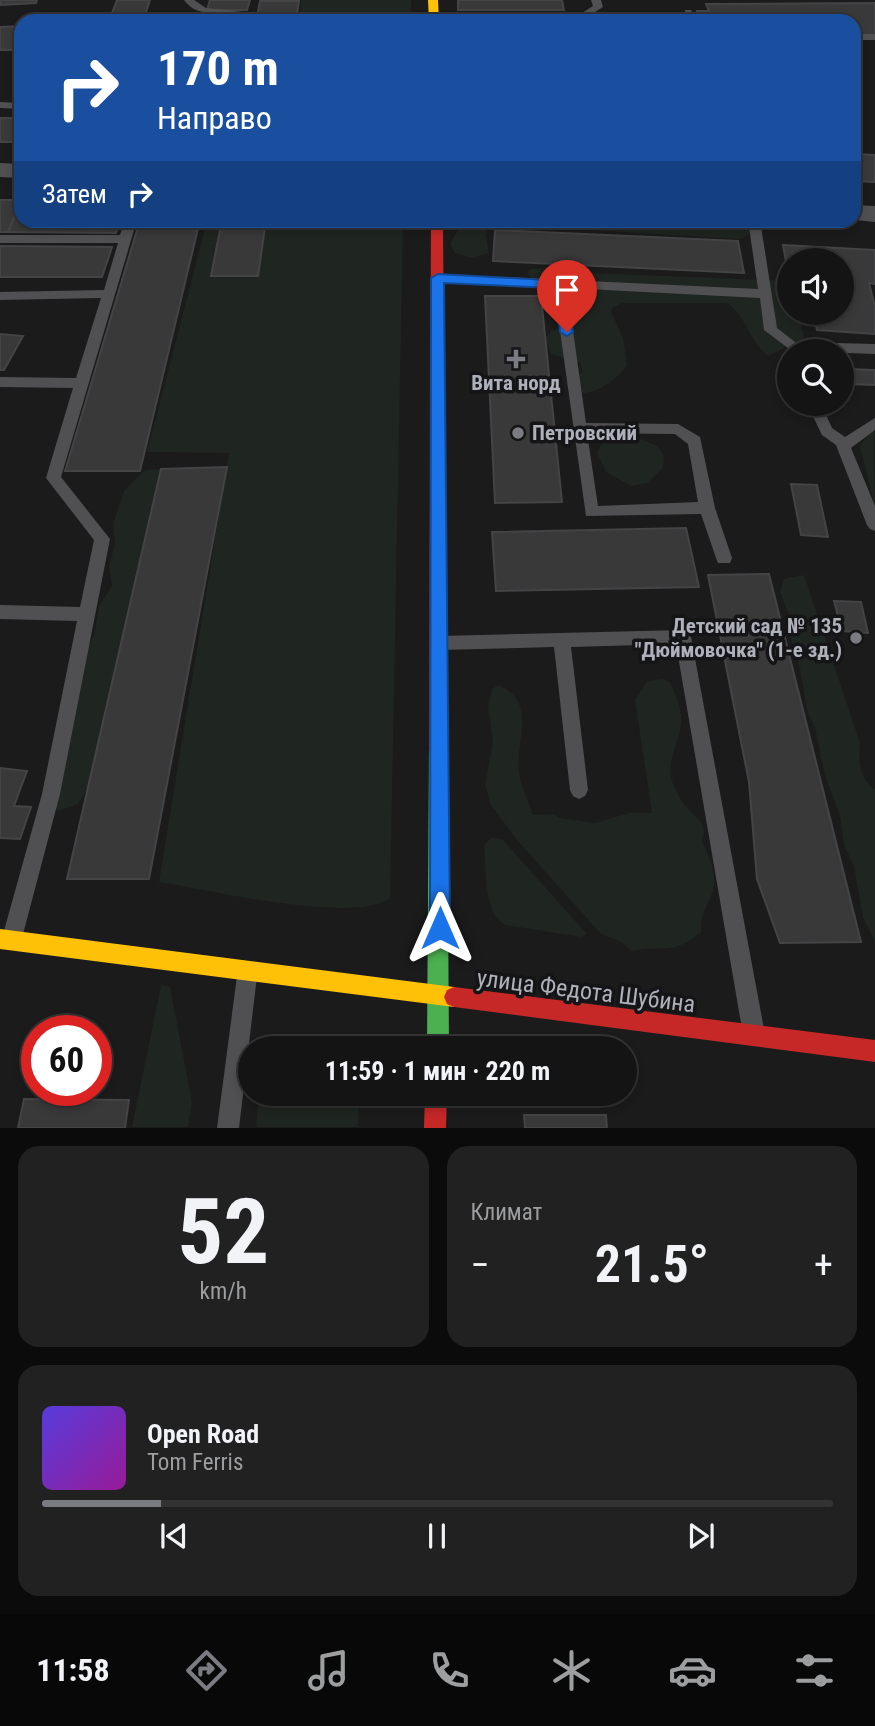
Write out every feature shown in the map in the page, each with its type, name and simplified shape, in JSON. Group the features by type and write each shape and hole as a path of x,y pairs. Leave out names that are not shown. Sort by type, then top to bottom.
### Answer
{"main road":[{"path":"438,228 438,1036"},
{"name":"улица Федота Шубина","path":"6,940 754,1035 874,1054"},
{"path":"435,1128 436,1106"}],"lane":[{"path":"189,0 192,6 202,11 228,10 240,14"},
{"path":"587,14 598,7 596,0"},
{"path":"6,940 51,793 102,539 53,478 128,228"},
{"path":"755,228 771,330 792,346 875,349"},
{"path":"0,239 125,239"},
{"path":"438,278 765,295"},
{"path":"560,284 592,512 707,508"},
{"path":"0,296 109,295"},
{"path":"0,382 82,383"},
{"path":"820,416 827,431 845,444"},
{"path":"875,423 843,446 875,526"},
{"path":"580,428 678,429 690,435 695,441 707,508 724,558"},
{"path":"0,612 88,614"},
{"path":"440,643 682,637 754,1035"},
{"path":"562,641 579,790"},
{"path":"228,1128 248,970"}],"shaded area":[{"path":"301,0 411,0 411,14 300,14"},
{"path":"205,228 403,228 390,898 372,905 346,908 314,907 159,882 229,453 147,452"},
{"path":"459,228 488,228 486,236 489,253 472,258 455,253 450,244"},
{"path":"553,228 749,228 752,233 741,239"},
{"path":"530,269 777,281 777,325 801,325 804,338 777,339 777,352 768,356 756,343 739,315 727,303 622,303 612,308 611,312 623,338 627,365 607,384 580,393 566,384 568,380 583,372 580,363 551,354 545,339 551,331 574,323 577,314 567,302 532,280 527,273"},
{"path":"875,432 875,507 860,446 870,433"},
{"path":"614,437 640,439 657,446 664,460 662,469 647,483 631,486 606,472 597,453 602,443"},
{"path":"161,469 90,785 78,804 59,811 54,809 86,650 94,636 99,606 112,586 109,565 115,544 113,524 124,491 145,470"},
{"path":"804,575 860,743 863,774 875,790 875,942 863,917 854,866 844,845 840,816 825,775 815,728 807,710 800,669 790,636 789,615 780,592 784,579"},
{"path":"663,679 670,682 681,713 680,731 670,770 672,781 684,804 703,826 702,841 712,865 714,884 701,932 675,947 631,951 623,943 600,933 517,840 491,805 485,785 493,741 488,706 492,689 498,685 518,701 522,723 519,773 533,815 552,814 560,818 595,823 629,813 652,813 635,700 647,681"},
{"path":"491,838 502,839 587,934 582,937 505,925 498,919 489,900 486,878 484,845"},
{"path":"161,985 170,987 192,1102 188,1127 132,1127"},
{"path":"258,1106 359,1106 358,1127 256,1127"}],"building":[{"path":"0,0 37,0 36,3 0,5"},
{"path":"117,0 150,0 145,14 112,14"},
{"path":"210,0 250,0 247,10 207,10"},
{"path":"458,0 562,0 564,10 458,10"},
{"path":"260,1 299,1 297,14 257,14"},
{"path":"875,3 875,35 861,34 861,14 698,14 697,11 709,11 706,4"},
{"path":"14,26 14,50 0,50 0,27"},
{"path":"0,118 14,118 14,142 0,142"},
{"path":"861,154 875,155 875,182 861,181"},
{"path":"0,200 14,200 14,217 8,232 0,232"},
{"path":"14,219 14,228 118,228 116,233 8,232"},
{"path":"138,228 198,228 140,471 65,471"},
{"path":"220,228 265,228 258,276 211,276"},
{"path":"495,230 738,241 744,273 493,261"},
{"path":"783,245 838,248 784,248"},
{"path":"0,246 112,247 102,277 0,277"},
{"path":"854,249 875,250 875,284 869,283 875,307 875,334 817,330 816,325 854,325"},
{"path":"485,296 541,296 562,502 495,503"},
{"path":"0,334 23,336 4,370 0,370"},
{"path":"854,369 875,370 875,385 854,384"},
{"path":"227,467 149,879 67,879 161,469"},
{"path":"791,484 817,485 828,537 801,535"},
{"path":"686,528 699,587 496,591 492,532"},
{"path":"769,574 861,942 780,943 757,879 749,782 708,575"},
{"path":"834,601 861,602 868,633 842,631"},
{"path":"0,768 27,771 14,806 31,807 20,839 0,838"},
{"path":"112,1100 129,1100 125,1128 18,1128 23,1106 112,1106"},
{"path":"524,1115 606,1115 607,1128 525,1128"}],"traffic: fast":[{"path":"438,750 438,1036"}],"traffic: slow":[{"path":"433,0 434,14"},
{"path":"0,939 454,997"}],"traffic: jam":[{"path":"437,228 438,750"},
{"path":"454,997 875,1051"},
{"path":"435,1128 436,1106"}],"place":[{"name":"Вита норд","path":"516,359"},
{"name":"Петровский","path":"518,433"},
{"name":"Детский сад № 135 \"Дюймовочка\" (1-е зд.)","path":"856,638"}],"route":[{"path":"440,928 438,278 560,284 567,332"}]}
